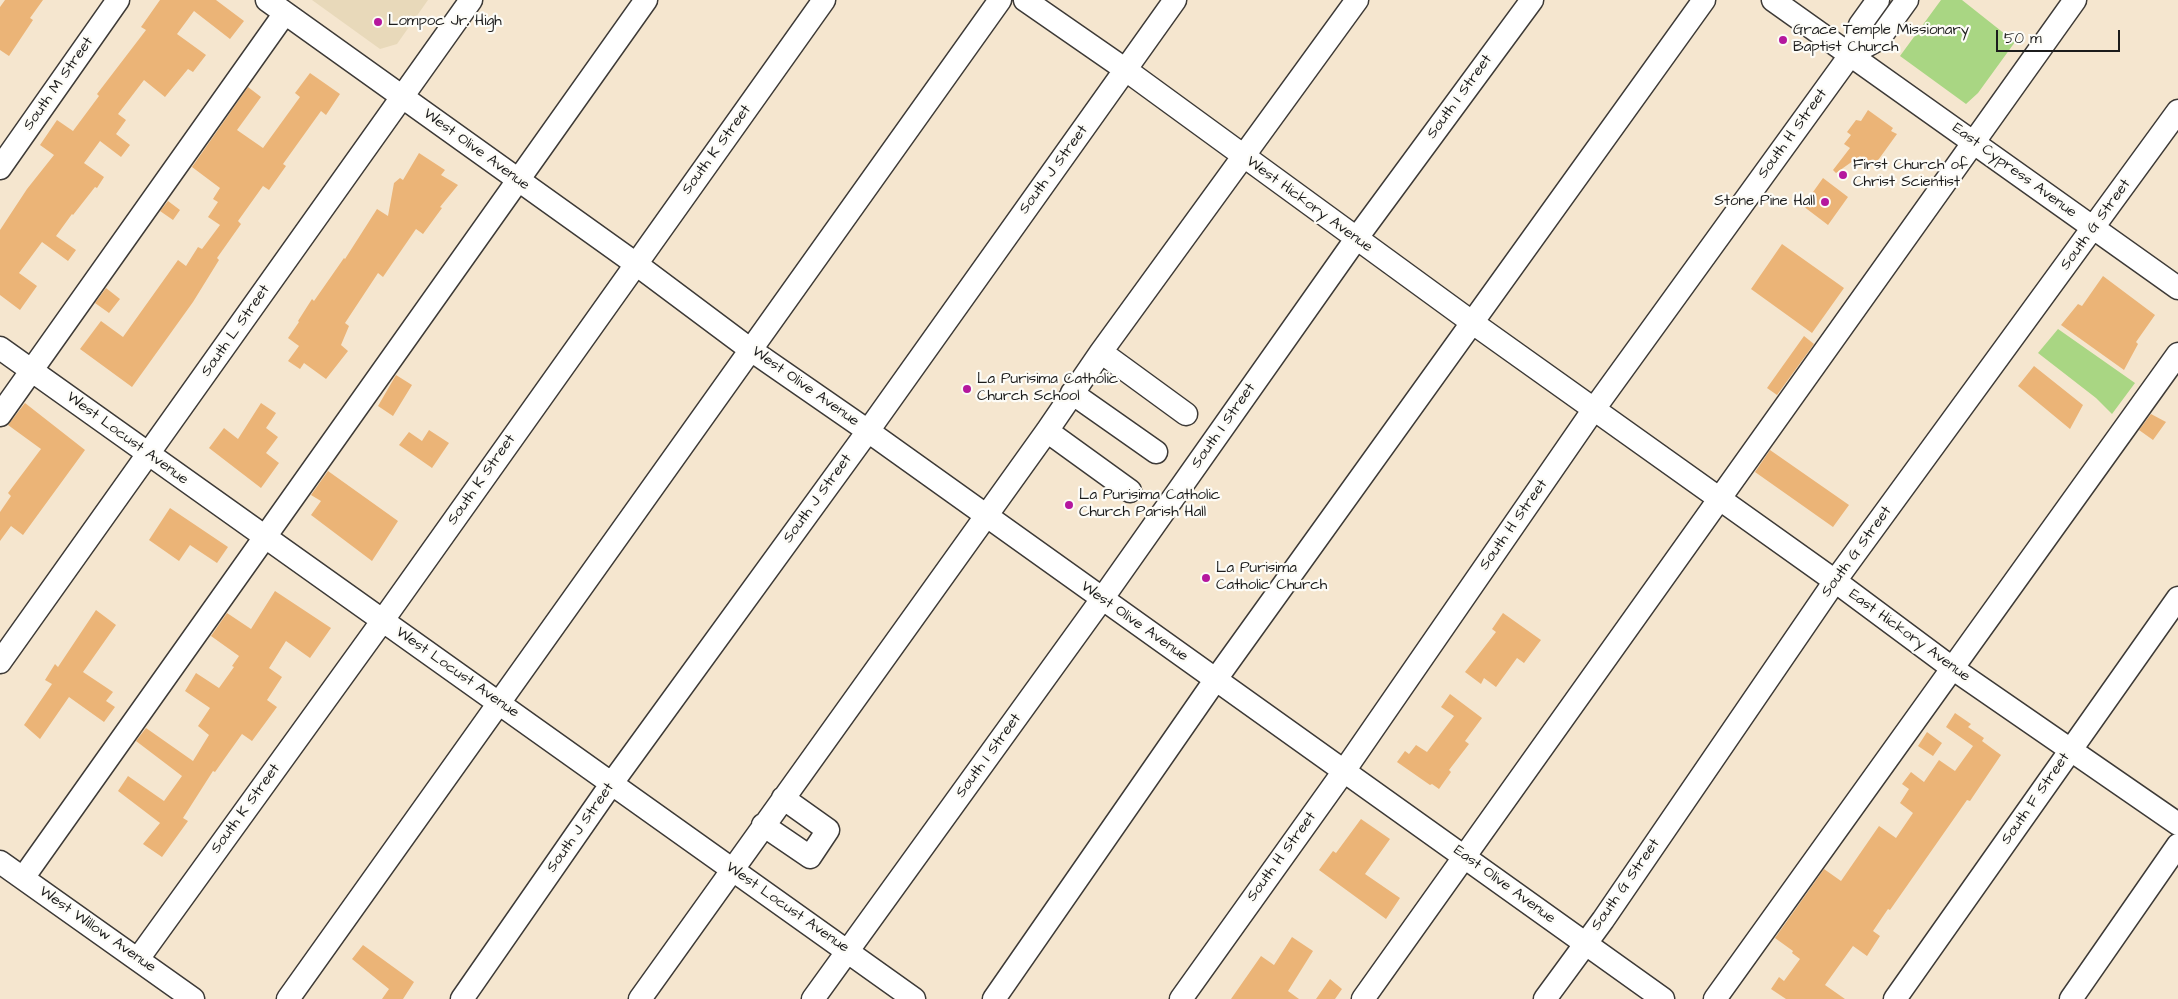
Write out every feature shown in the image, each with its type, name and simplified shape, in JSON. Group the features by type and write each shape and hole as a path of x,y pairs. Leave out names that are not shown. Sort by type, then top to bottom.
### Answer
{"street":[{"name":"South M Street","path":"0,168 118,0"},
{"name":"West Olive Avenue","path":"267,0 636,264 751,350 868,431 1344,771"},
{"name":"South L Street","path":"0,662 471,0"},
{"path":"23,878 646,0"},
{"name":"South K Street","path":"138,958 383,620 824,0"},
{"path":"288,999 1000,0"},
{"name":"West Hickory Avenue","path":"1025,0 1126,70 1356,239 1594,409"},
{"name":"South J Street","path":"462,999 612,783 868,431 1175,0"},
{"path":"640,999 1101,352 1357,0"},
{"name":"South I Street","path":"813,999 1102,599 1356,239 1532,0"},
{"path":"994,999 1216,679 1704,0"},
{"name":"East Cypress Avenue","path":"1773,0 2178,288"},
{"name":"South H Street","path":"1181,999 1344,771 1594,409 1851,54 1860,25 1878,0"},
{"name":"South H Street","path":"1851,54 1879,39 1907,0"},
{"path":"1364,999 1718,499 2075,0"},
{"path":"0,415 285,13"},
{"name":"South G Street","path":"1545,999 1585,944 1835,581 2178,111"},
{"name":"West Locust Avenue","path":"0,348 732,870 848,950 914,999"},
{"path":"1101,352 1186,414"},
{"path":"1715,999 2178,354"},
{"path":"1072,393 1156,452"},
{"name":"East Hickory Avenue","path":"1594,409 1835,581 1952,668 2178,824"},
{"path":"1046,431 1130,491"},
{"name":"South F Street","path":"1895,999 2178,598"},
{"name":"East Olive Avenue","path":"1344,771 1663,999"},
{"path":"763,825 810,857 828,830 783,798"},
{"path":"2071,999 2178,845"},
{"name":"West Willow Avenue","path":"0,862 138,958 193,999"}],"shaded area":[{"name":"Lompoc Jr. High","path":"312,0 428,0 397,44 380,49"}],"green space":[{"path":"1941,0 1962,0 2015,42 1978,93 1966,104 1900,56"},
{"path":"2058,329 2135,383 2112,414 2096,398 2038,353"}],"building":[{"path":"5,0 43,0 30,18 33,20 9,56 0,50 0,7"},
{"path":"160,0 216,0 244,21 230,39 194,11 177,34 206,55 193,72 188,69 165,97 144,80 118,114 126,120 116,134 130,145 121,157 100,141 84,163 104,177 97,188 95,187 56,236 76,250 68,261 42,242 19,273 37,286 20,310 0,295 0,230 27,189 54,155 40,145 57,120 73,131 99,96 97,94 146,30 141,27"},
{"path":"310,73 340,94 326,115 321,111 283,164 286,166 269,190 263,186 238,221 241,224 217,258 219,260 193,302 132,387 80,349 101,321 123,337 178,260 186,266 198,247 202,249 220,225 208,217 218,202 213,199 220,188 192,167 248,87 261,97 237,130 263,148 300,97 295,93"},
{"path":"1868,110 1893,128 1891,131 1897,134 1876,163 1866,161 1860,156 1836,173 1833,170 1850,148 1844,144 1851,135 1847,132 1856,120 1861,121"},
{"path":"419,153 445,170 441,175 458,185 440,207 442,208 423,234 416,229 383,277 378,273 345,323 349,326 341,345 348,351 326,379 304,363 300,369 288,361 299,346 288,338 312,299 314,301 345,259 377,209 388,216 394,183 400,178 403,180"},
{"name":"Stone Pine Hall","path":"1823,178 1848,197 1828,225 1803,206"},
{"path":"168,201 180,210 173,220 160,211"},
{"path":"1782,244 1844,288 1812,333 1751,289"},
{"path":"2103,276 2155,315 2136,342 2138,344 2124,370 2061,325 2078,304 2082,306"},
{"path":"106,288 120,299 109,313 95,303"},
{"path":"1804,336 1814,344 1777,395 1767,388"},
{"path":"2034,366 2083,405 2070,429 2018,386"},
{"path":"396,375 412,385 393,416 378,406"},
{"path":"25,403 85,450 23,535 11,526 0,541 0,512 11,496 8,493 41,449 8,425"},
{"path":"261,403 276,413 266,428 278,437 266,453 279,463 261,488 209,448 224,428 238,439"},
{"path":"2151,414 2166,422 2153,440 2139,430"},
{"path":"429,430 449,443 432,468 399,445 409,432 422,441"},
{"path":"1770,450 1849,505 1833,527 1755,472"},
{"path":"328,471 398,521 372,561 311,515 321,501 311,495"},
{"path":"170,508 228,547 217,563 190,545 179,561 149,540"},
{"path":"275,591 331,628 310,658 286,641 269,668 282,677 267,700 277,707 252,741 242,734 215,772 213,771 183,818 188,821 162,857 143,844 160,823 118,791 128,776 164,801 182,776 136,741 146,728 193,761 209,735 198,726 210,708 185,691 196,673 219,688 234,667 232,666 239,656 211,636 227,613 251,629"},
{"path":"96,610 116,625 83,672 113,692 106,701 115,707 104,722 69,697 40,739 24,725 52,684 45,680 55,664 58,667"},
{"path":"1503,613 1541,640 1524,663 1517,658 1496,687 1484,678 1481,684 1465,672 1496,632 1492,629"},
{"path":"1450,694 1482,718 1465,741 1469,744 1449,770 1451,772 1439,789 1432,784 1430,785 1397,762 1405,751 1409,754 1416,745 1427,752 1454,716 1441,707"},
{"path":"1955,713 1971,724 1968,727 1984,738 1982,741 2001,755 1970,801 1967,800 1890,910 1888,909 1873,931 1880,936 1867,956 1853,946 1825,985 1845,999 1786,999 1771,989 1779,977 1784,981 1800,959 1792,953 1793,951 1775,938 1824,869 1841,881 1879,826 1896,838 1913,813 1900,803 1909,789 1902,784 1911,772 1924,782 1939,760 1955,771 1973,746 1946,727"},
{"path":"1927,732 1942,743 1933,756 1918,746"},
{"path":"1361,819 1390,839 1365,874 1400,898 1386,919 1319,870 1333,851 1336,853"},
{"path":"1292,937 1313,951 1288,991 1299,999 1231,999 1261,956 1274,965"},
{"path":"363,945 414,982 403,999 382,999 389,989 352,959"},
{"path":"1330,979 1342,989 1335,999 1316,999"}],"place":[{"name":"Lompoc Jr. High","path":"378,22"},
{"name":"Grace Temple Missionary Baptist Church","path":"1783,40"},
{"name":"First Church of Christ Scientist","path":"1843,175"},
{"name":"Stone Pine Hall","path":"1825,202"},
{"name":"La Purisima Catholic Church School","path":"967,389"},
{"name":"La Purisima Catholic Church Parish Hall","path":"1069,505"},
{"name":"La Purisima Catholic Church","path":"1206,578"}]}
